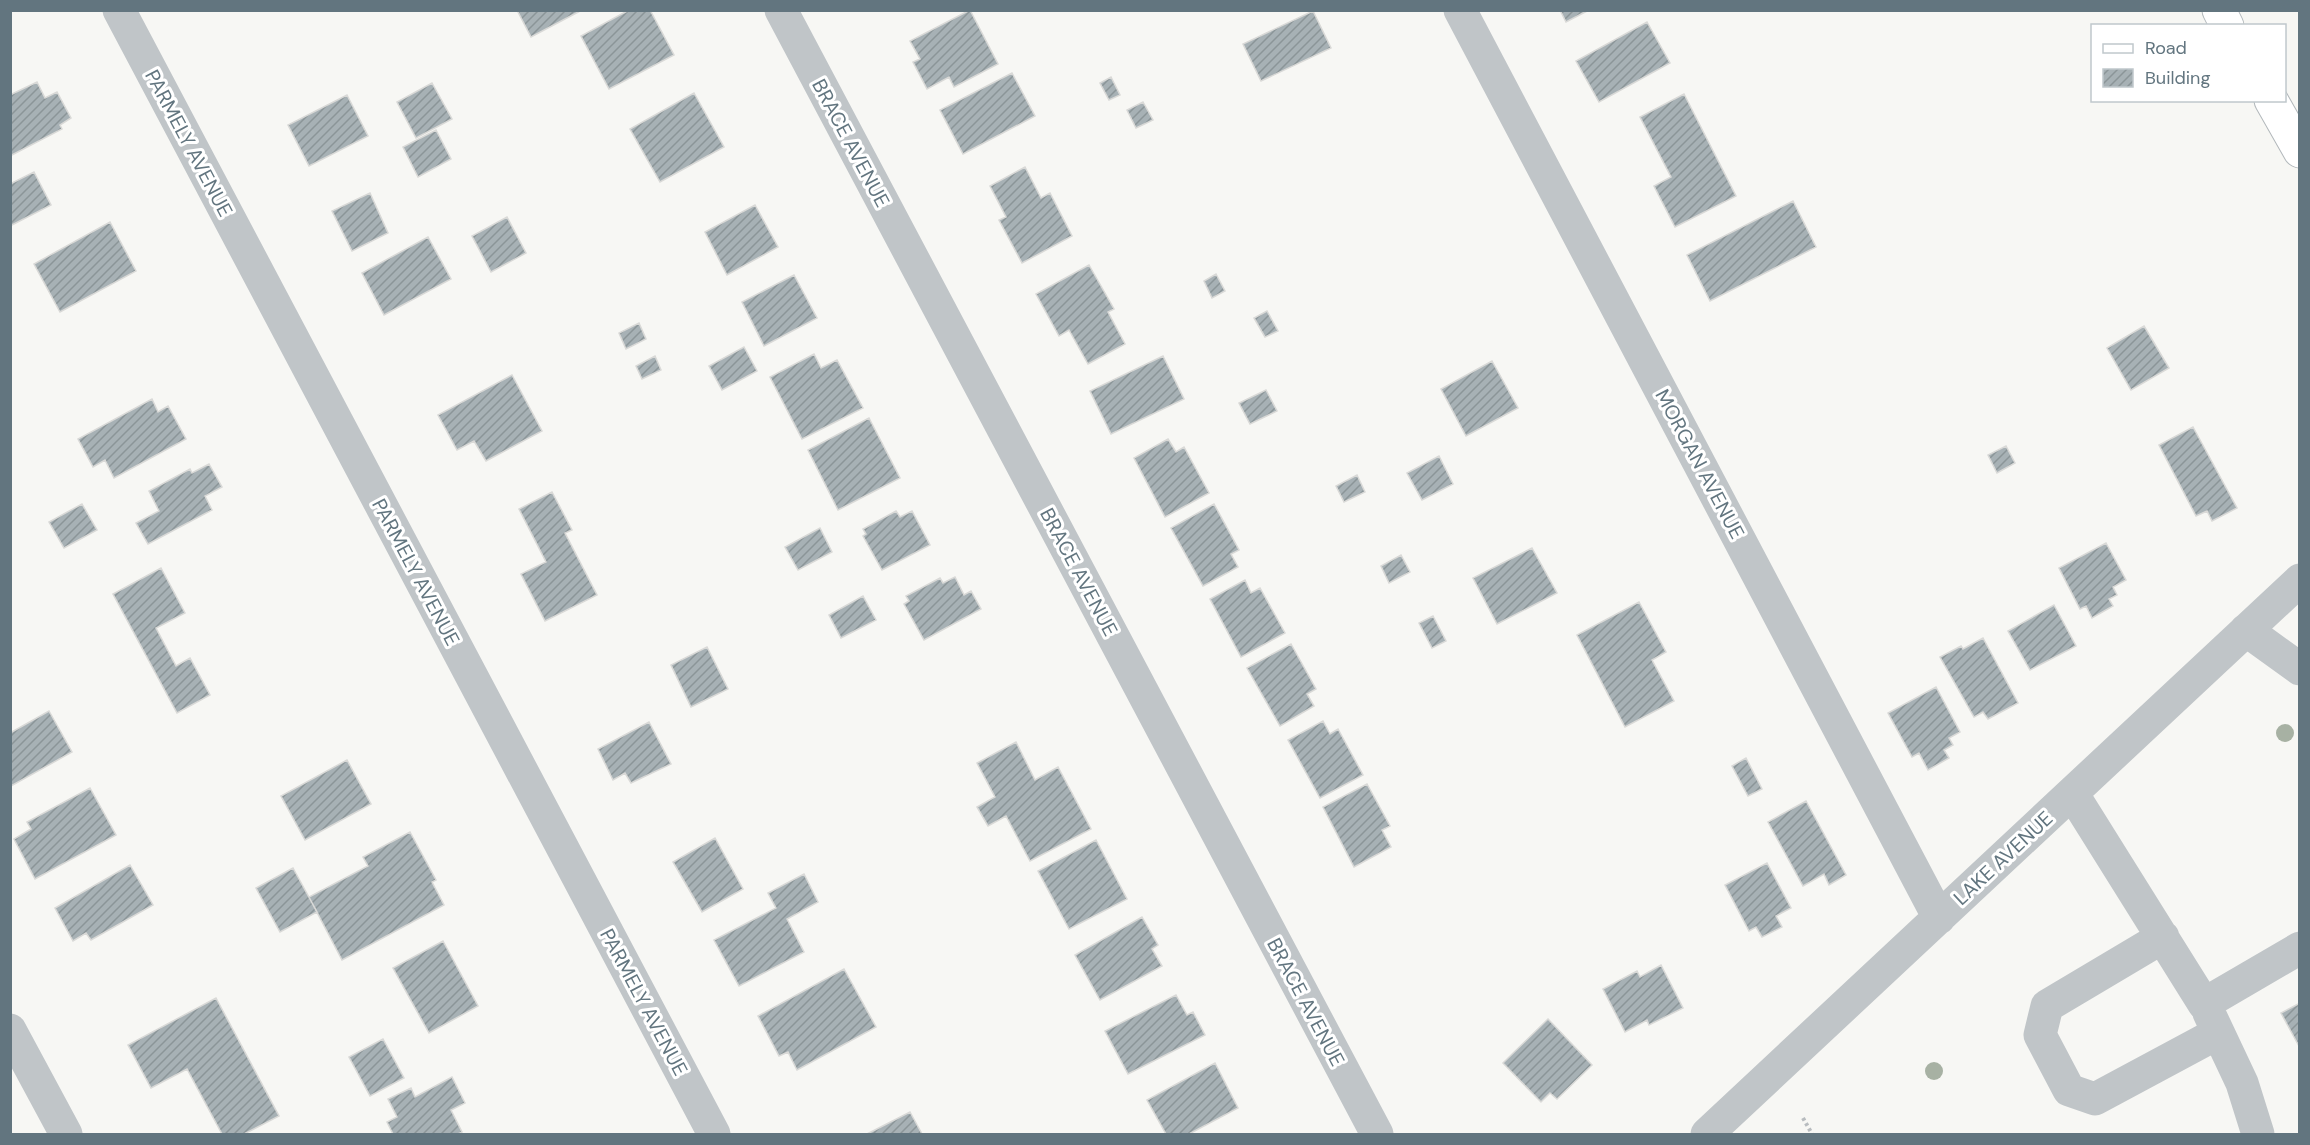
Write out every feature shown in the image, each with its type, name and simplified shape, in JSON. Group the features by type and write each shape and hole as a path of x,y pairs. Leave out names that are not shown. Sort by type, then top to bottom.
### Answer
{"main road":[{"path":"2218,10 2226,24"},
{"path":"2272,102 2300,151"}],"street":[{"name":"PARMELY AVENUE","path":"118,10 714,1134"},
{"name":"BRACE AVENUE","path":"781,10 1377,1134"},
{"name":"MORGAN AVENUE","path":"1460,10 1940,918"},
{"name":"LAKE AVENUE","path":"1707,1134 2300,580"},
{"path":"2246,630 2300,669"},
{"path":"2072,793 2204,1004 2242,1083 2258,1134"},
{"path":"2163,937 2047,1006 2040,1035 2069,1090 2095,1099 2218,1033"},
{"path":"2204,1004 2300,948"},
{"path":"10,1030 66,1134"}],"path":[{"path":"1803,1118 1812,1134"}],"building":[{"path":"517,10 582,10 531,37"},
{"path":"629,10 650,10 674,55 609,89 581,36"},
{"path":"970,10 998,64 954,87 949,77 927,89 913,62 920,59 910,41"},
{"path":"1560,10 1589,10 1566,22"},
{"path":"1313,11 1331,48 1261,81 1243,44"},
{"path":"1647,22 1670,63 1599,102 1576,61"},
{"path":"1012,73 1035,116 963,154 940,110"},
{"path":"1111,77 1120,95 1109,100 1100,83"},
{"path":"37,82 45,98 57,92 71,118 60,125 62,129 10,156 10,95"},
{"path":"432,83 452,119 416,138 397,102"},
{"path":"694,93 724,147 660,182 630,129"},
{"path":"1684,94 1736,196 1675,227 1654,186 1671,177 1640,117"},
{"path":"347,95 368,136 309,166 288,125"},
{"path":"1143,102 1153,120 1136,128 1127,110"},
{"path":"436,130 451,159 418,177 403,147"},
{"path":"1025,167 1041,198 1050,193 1072,236 1022,263 999,220 1006,217 990,186"},
{"path":"34,172 51,205 10,226 10,184"},
{"path":"370,193 388,233 352,251 332,211"},
{"path":"1793,201 1816,247 1710,301 1687,255"},
{"path":"755,205 778,247 727,275 705,232"},
{"path":"507,217 526,253 491,272 472,236"},
{"path":"110,222 136,271 60,312 34,264"},
{"path":"428,237 451,279 384,315 362,273"},
{"path":"1089,265 1114,309 1108,312 1125,344 1088,364 1069,330 1059,336 1036,294"},
{"path":"1216,274 1225,291 1212,298 1204,281"},
{"path":"794,275 817,318 764,346 742,302"},
{"path":"1267,311 1278,331 1265,337 1254,318"},
{"path":"639,323 646,339 626,349 619,333"},
{"path":"2144,326 2169,368 2131,390 2107,348"},
{"path":"744,347 757,371 722,390 709,366"},
{"path":"814,354 821,368 837,360 863,408 802,439 770,377"},
{"path":"655,356 661,370 642,379 636,366"},
{"path":"1163,356 1184,399 1111,434 1090,391"},
{"path":"1492,361 1518,408 1466,436 1441,389"},
{"path":"512,375 542,431 486,461 474,441 457,450 438,415"},
{"path":"1266,390 1277,411 1250,424 1239,403"},
{"path":"152,399 158,412 168,406 186,439 114,478 105,460 93,467 78,439"},
{"path":"869,418 900,478 838,510 808,450"},
{"path":"2193,427 2237,508 2212,521 2207,511 2196,516 2159,445"},
{"path":"1168,439 1176,452 1184,447 1209,493 1165,517 1134,458"},
{"path":"2006,446 2015,463 1997,473 1988,455"},
{"path":"1439,456 1453,484 1422,500 1407,473"},
{"path":"209,464 222,487 205,496 212,510 148,544 136,523 159,511 149,491 190,469 192,473"},
{"path":"1357,475 1365,492 1344,502 1336,486"},
{"path":"552,492 572,530 565,533 597,595 545,621 521,574 546,562 519,509"},
{"path":"82,504 97,530 64,548 49,522"},
{"path":"1214,504 1239,550 1231,554 1238,567 1203,586 1171,528"},
{"path":"896,511 900,517 912,511 930,545 882,570 863,536 866,534 863,529"},
{"path":"820,528 832,552 798,570 785,547"},
{"path":"2106,543 2126,580 2113,587 2117,595 2109,599 2113,606 2092,618 2086,606 2080,609 2059,568"},
{"path":"1532,548 1557,593 1497,624 1473,578"},
{"path":"1401,555 1410,572 1389,583 1381,566"},
{"path":"161,568 185,613 156,628 176,666 190,658 210,695 177,713 113,594"},
{"path":"955,577 964,595 971,591 981,609 924,640 904,604 909,601 906,596 940,578 943,583"},
{"path":"1245,580 1251,593 1260,588 1285,633 1241,657 1210,599"},
{"path":"863,596 876,620 841,638 829,615"},
{"path":"1639,602 1666,652 1652,660 1674,701 1625,727 1577,635"},
{"path":"2054,605 2076,646 2030,670 2008,631"},
{"path":"1433,616 1446,641 1432,648 1419,623"},
{"path":"1983,638 2018,703 1988,719 1983,712 1974,717 1940,657 1961,646 1963,649"},
{"path":"1291,644 1316,689 1307,694 1314,706 1280,726 1247,668"},
{"path":"707,647 728,689 691,707 671,665"},
{"path":"1936,687 1960,732 1949,738 1953,745 1944,750 1949,758 1928,770 1919,753 1912,757 1888,713"},
{"path":"49,711 72,752 11,786 10,733"},
{"path":"1323,721 1330,734 1338,729 1363,775 1320,798 1288,740"},
{"path":"649,722 671,764 631,783 625,773 613,780 598,749"},
{"path":"1016,742 1035,780 1058,767 1091,829 1030,861 1006,816 988,826 977,807 995,797 977,763"},
{"path":"1746,758 1762,789 1748,796 1732,766"},
{"path":"347,760 371,804 305,840 281,796"},
{"path":"1367,784 1390,826 1382,830 1391,847 1354,867 1323,807"},
{"path":"90,788 116,835 35,879 14,839 31,829 27,822"},
{"path":"1806,801 1846,875 1829,885 1824,874 1803,886 1768,822"},
{"path":"410,832 436,880 432,882 444,905 342,960 309,897 368,866 363,857"},
{"path":"715,838 743,889 702,912 673,862"},
{"path":"1096,840 1127,899 1069,929 1038,871"},
{"path":"1767,863 1791,908 1776,916 1782,927 1762,937 1756,927 1749,931 1725,885"},
{"path":"130,865 153,905 91,940 86,933 73,941 55,908"},
{"path":"293,868 317,912 280,932 256,888"},
{"path":"804,874 818,902 787,919 804,952 739,986 714,940 776,908 768,893"},
{"path":"1142,917 1158,945 1152,949 1162,966 1100,1000 1075,955"},
{"path":"443,941 478,1006 429,1033 393,968"},
{"path":"1661,965 1683,1008 1649,1025 1647,1020 1625,1032 1603,989 1637,971 1640,977"},
{"path":"844,969 876,1027 797,1070 788,1052 779,1056 758,1016"},
{"path":"1176,995 1187,1015 1193,1012 1205,1035 1128,1074 1105,1031"},
{"path":"216,998 279,1116 244,1134 222,1134 187,1069 151,1088 128,1045"},
{"path":"2300,1003 2300,1048 2281,1013"},
{"path":"1548,1019 1592,1065 1557,1099 1550,1093 1541,1102 1503,1063"},
{"path":"383,1039 404,1078 370,1096 349,1057"},
{"path":"1215,1063 1238,1108 1189,1134 1166,1134 1147,1100"},
{"path":"452,1077 465,1103 451,1110 462,1132 458,1134 393,1134 387,1122 397,1117 388,1099 411,1088 415,1097"},
{"path":"910,1112 922,1134 867,1134"}]}
